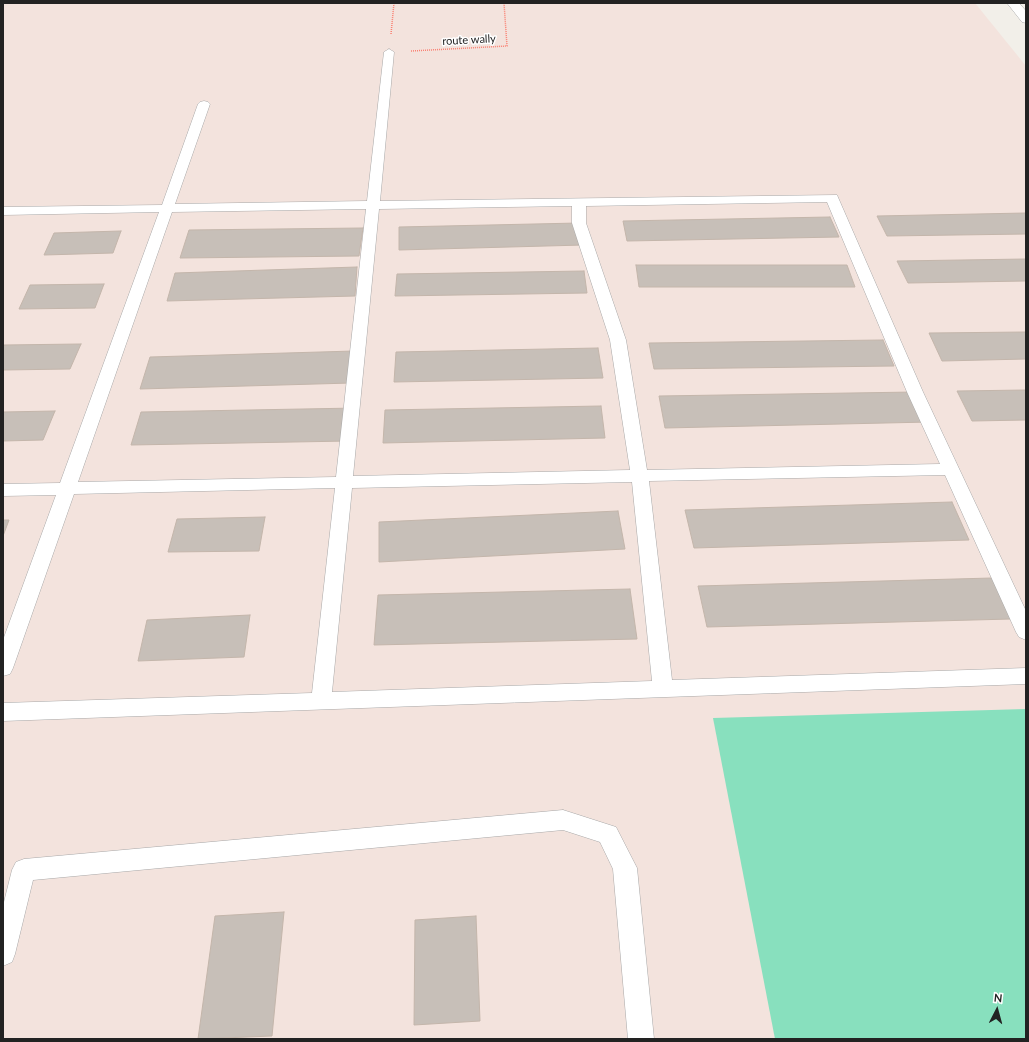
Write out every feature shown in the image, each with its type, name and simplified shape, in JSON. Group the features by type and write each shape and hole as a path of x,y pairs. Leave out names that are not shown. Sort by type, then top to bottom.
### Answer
{"street":[{"path":"1013,3 1026,19"}],"lane":[{"path":"321,701 389,52"},
{"path":"3,668 204,104"},
{"path":"3,212 832,198 914,392 1026,632"},
{"path":"579,202 579,223 618,340 640,477 663,689"},
{"path":"3,490 950,469"},
{"path":"3,712 1026,676"},
{"path":"3,954 24,870 563,820 608,834 625,868 641,1039"}],"path":[{"path":"389,52 394,3"},
{"name":"route wally","path":"389,52 507,46 504,3"}],"shaded area":[{"path":"3,3 975,3 1026,66 1026,1039 3,1039"}],"green space":[{"path":"1026,709 1026,1039 775,1039 713,718"}],"building":[{"path":"1026,213 1026,234 887,236 877,216"},
{"path":"830,217 839,237 627,241 623,221"},
{"path":"579,223 583,245 399,250 399,227"},
{"path":"363,228 359,256 180,258 189,230"},
{"path":"121,231 113,253 44,255 54,233"},
{"path":"1026,259 1026,281 908,283 897,261"},
{"path":"636,265 847,265 855,287 639,287"},
{"path":"357,267 355,296 167,301 175,273"},
{"path":"584,271 587,293 395,296 397,274"},
{"path":"104,284 95,308 19,309 30,285"},
{"path":"1026,332 1026,359 942,361 929,333"},
{"path":"883,340 894,366 654,369 649,343"},
{"path":"81,344 70,369 3,370 4,345"},
{"path":"598,348 603,378 394,382 396,352"},
{"path":"354,351 351,383 140,389 150,357"},
{"path":"1026,390 1026,420 972,421 957,391"},
{"path":"915,392 929,422 665,428 659,396"},
{"path":"601,406 605,438 383,443 385,410"},
{"path":"357,408 348,441 131,445 141,412"},
{"path":"55,411 43,440 3,441 3,412"},
{"path":"952,502 969,540 694,548 685,510"},
{"path":"618,511 625,549 379,562 379,522"},
{"path":"265,517 259,551 168,552 177,519"},
{"path":"3,520 9,520 3,536"},
{"path":"992,578 1011,619 707,627 698,586"},
{"path":"630,589 637,639 374,645 378,595"},
{"path":"250,615 244,657 138,661 147,620"},
{"path":"284,912 272,1036 198,1039 215,916"},
{"path":"476,916 480,1021 414,1025 415,920"}]}
